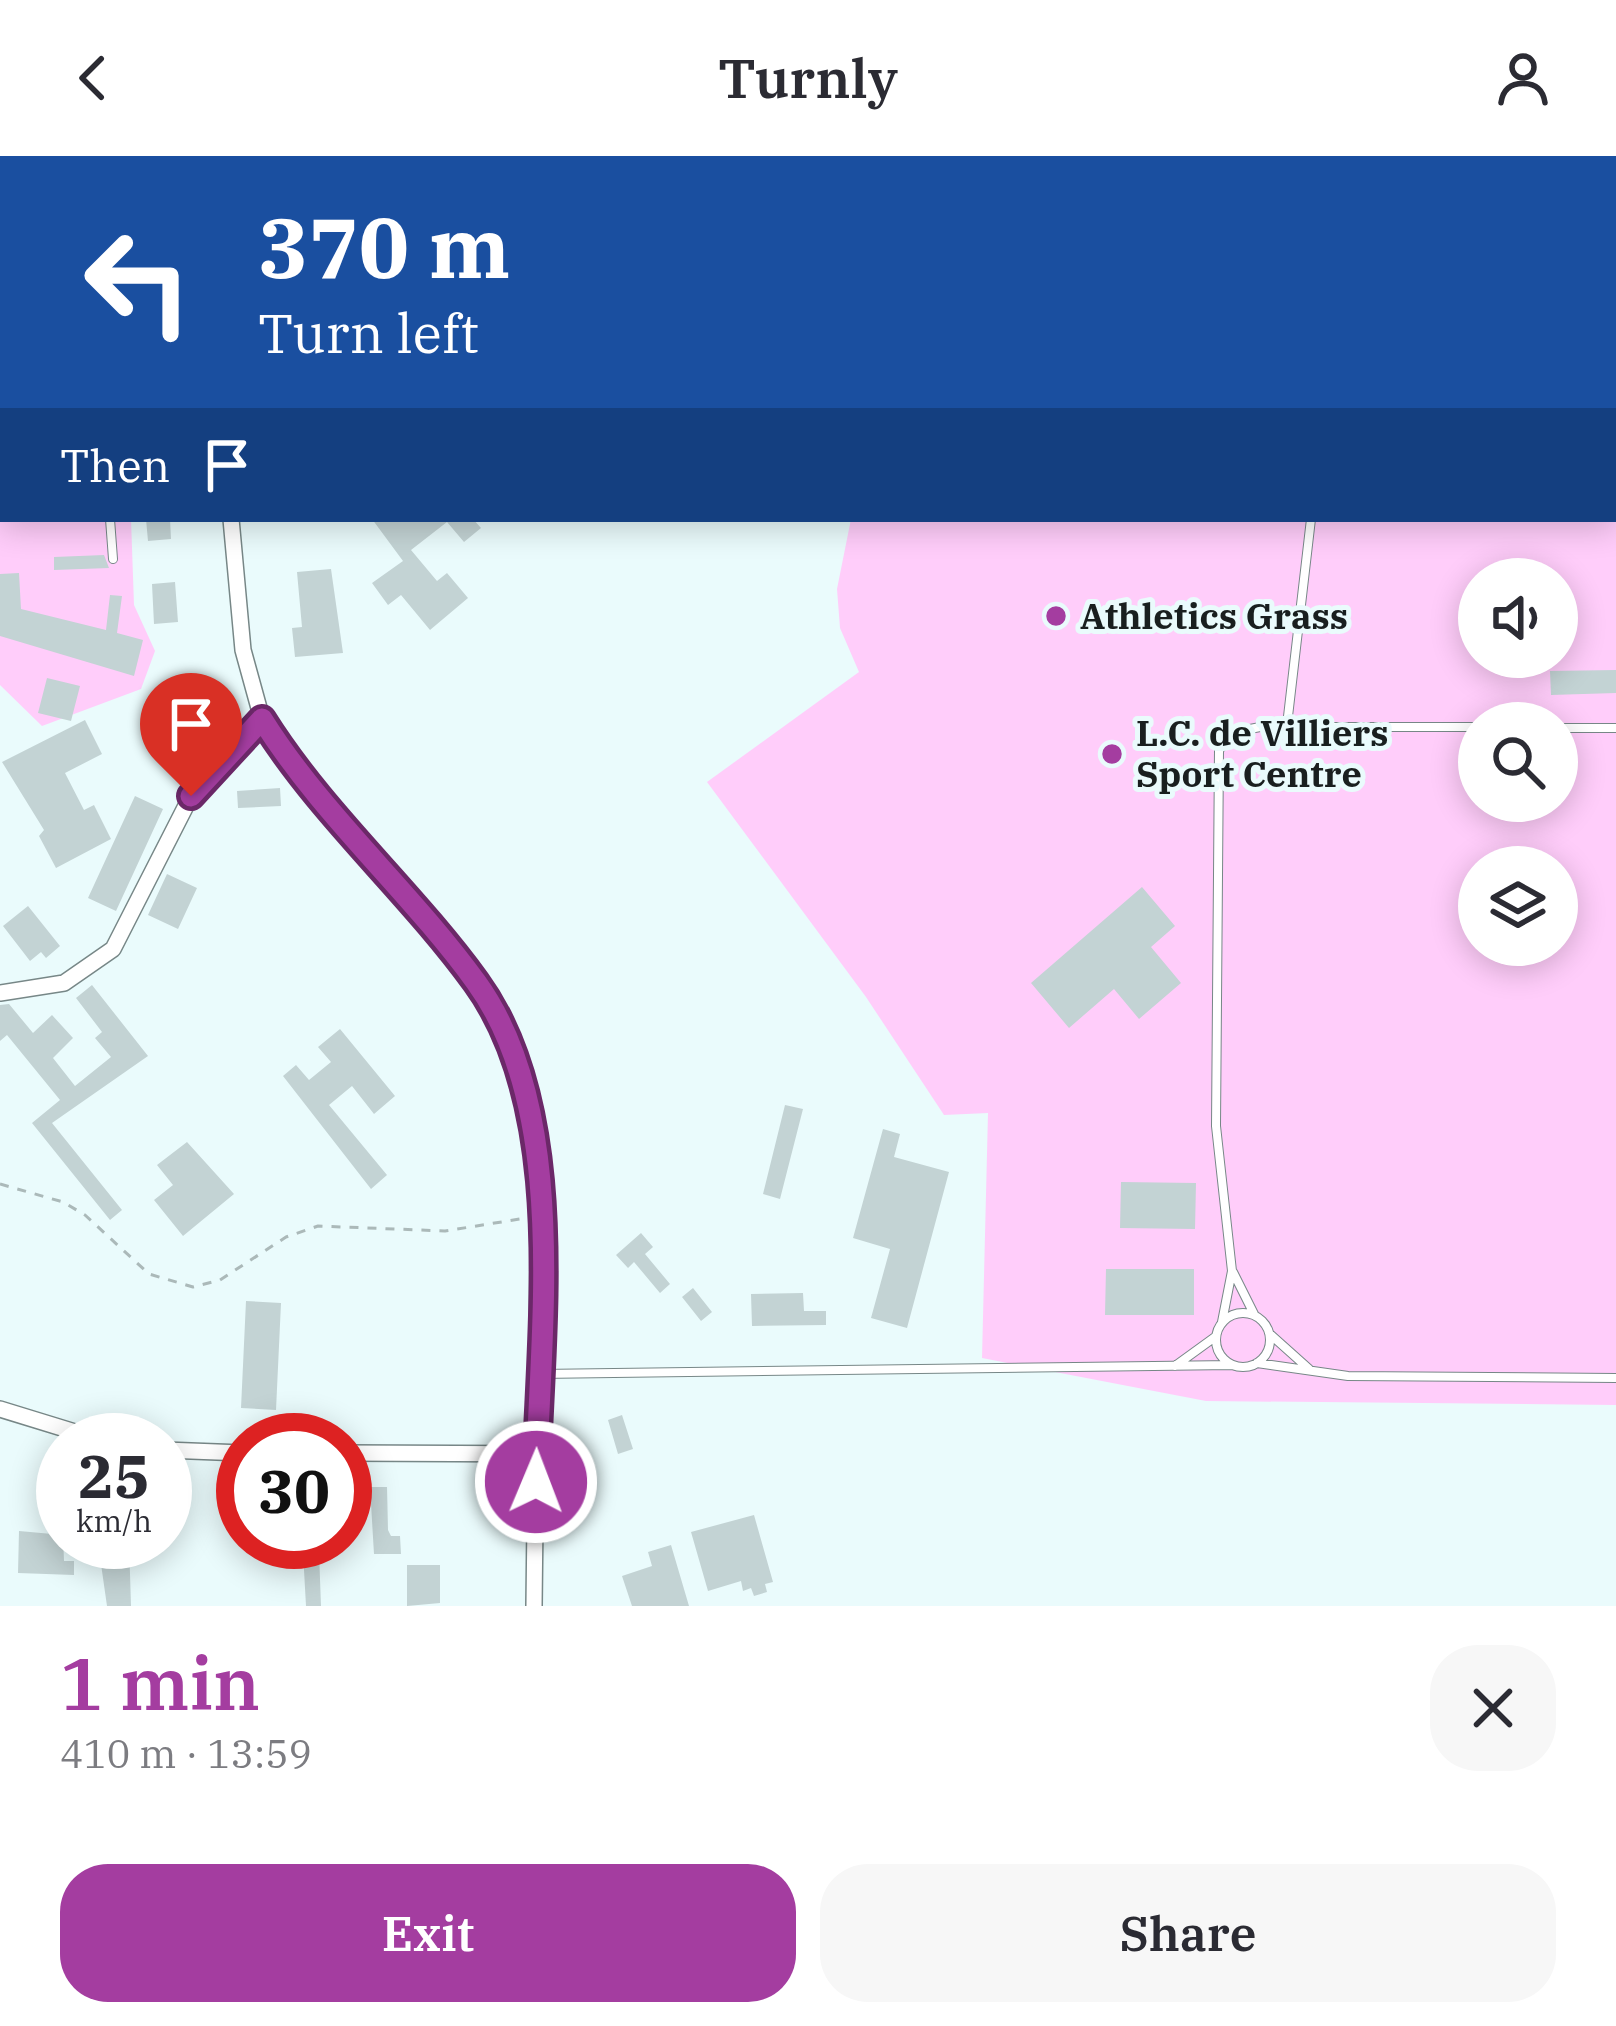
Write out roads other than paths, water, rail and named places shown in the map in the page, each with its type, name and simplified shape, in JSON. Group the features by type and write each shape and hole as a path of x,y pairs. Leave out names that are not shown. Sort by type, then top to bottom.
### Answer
{"street":[{"path":"231,522 243,650 262,719 477,983 519,1061 529,1098 540,1215 534,1606"},
{"path":"0,993 64,983 113,949 191,796 262,719"},
{"path":"0,1409 36,1420"},
{"path":"372,1453 537,1454"}],"lane":[{"path":"110,522 113,559"},
{"path":"1287,725 1312,522"},
{"path":"1174,1367 1215,1337 1232,1271 1216,1126 1219,750 1235,732 1287,725 1458,727"},
{"path":"1578,728 1616,728"},
{"path":"1232,1271 1253,1314 1309,1369"},
{"path":"1222,1322 1237,1313 1253,1314"},
{"path":"1257,1364 1268,1351 1270,1334"},
{"path":"1215,1337 1219,1354 1232,1365"},
{"path":"539,1374 1257,1364 1348,1376 1616,1378"}],"place":[{"name":"Athletics Grass","path":"1056,616"},
{"name":"L.C. de Villiers Sport Centre","path":"1112,754"}]}
